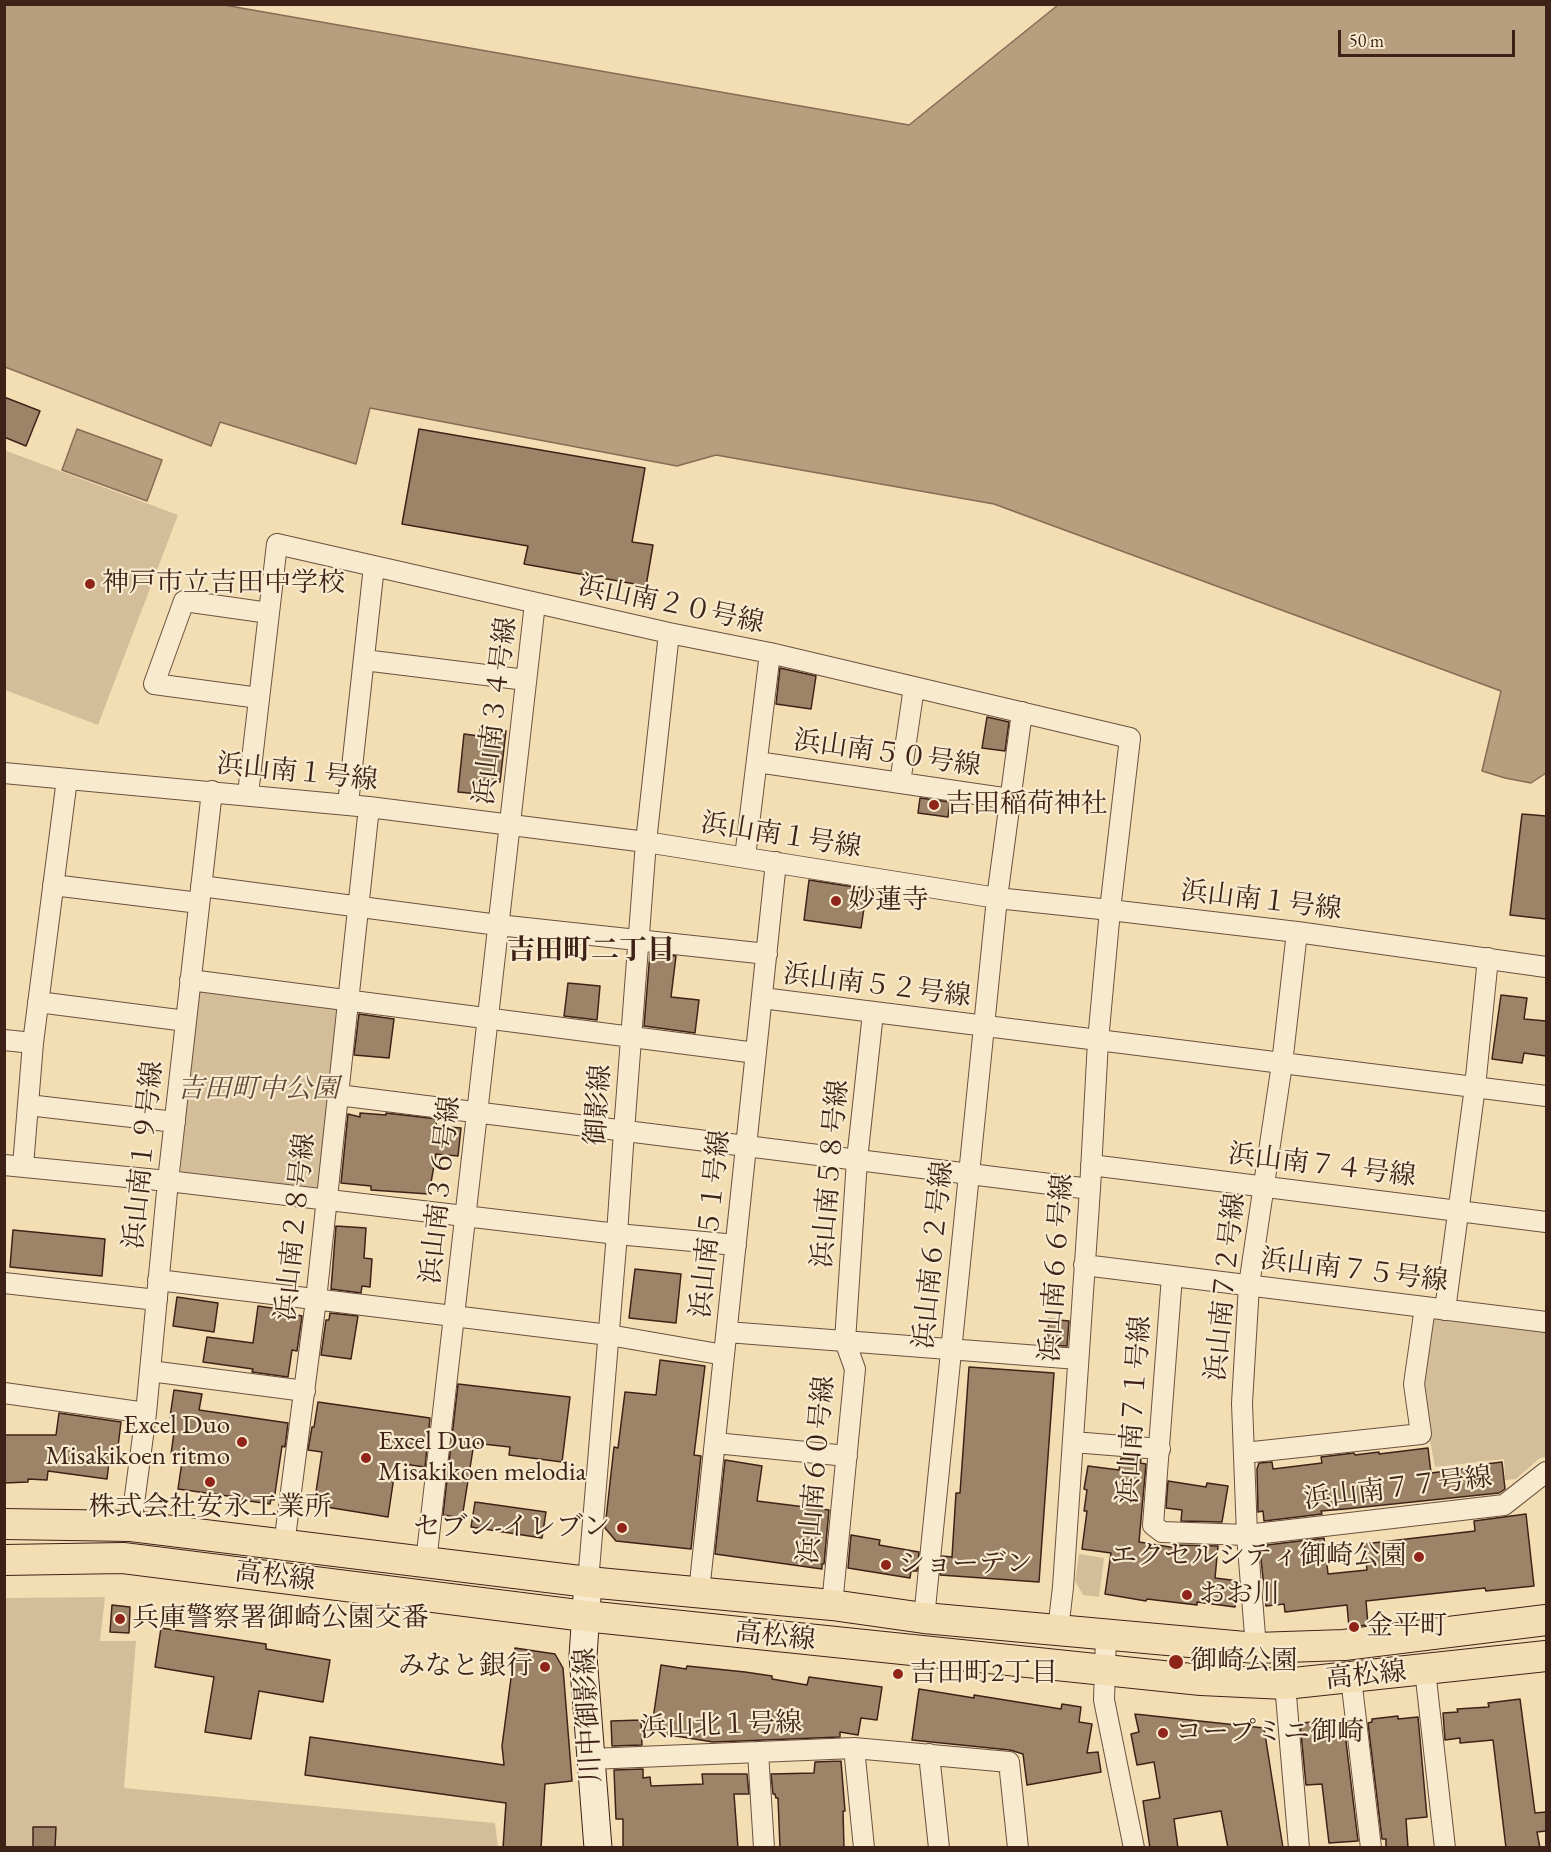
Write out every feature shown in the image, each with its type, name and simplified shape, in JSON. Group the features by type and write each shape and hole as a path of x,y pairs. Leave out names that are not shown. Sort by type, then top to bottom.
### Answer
{"main road":[{"name":"高松線","path":"4,1524 131,1526 588,1582 832,1605 924,1618 1106,1636 1256,1648 1344,1645 1546,1620"},
{"name":"高松線","path":"4,1560 123,1558 585,1617 1201,1680 1285,1684 1546,1656"}],"street":[{"name":"浜山南２０号線","path":"248,794 277,544 669,633 770,653 1131,738 1110,910"},
{"path":"348,804 374,566"},
{"path":"259,698 154,684 184,601 269,613"},
{"name":"浜山南３４号線","path":"509,824 535,603"},
{"name":"御影線","path":"588,1582 646,842 669,633"},
{"path":"745,857 770,653"},
{"path":"364,660 526,680"},
{"path":"900,783 914,687"},
{"name":"浜山南６２号線","path":"924,1618 998,898 1022,712"},
{"name":"浜山南５０号線","path":"757,762 1010,799"},
{"name":"浜山南１号線","path":"4,773 348,804 509,824 646,842 998,898 1297,932 1546,967"},
{"path":"67,779 33,1043 28,1105 14,1166 168,1181 617,1234 736,1245"},
{"name":"浜山南１９号線","path":"131,1526 146,1413 174,1122 212,791"},
{"name":"浜山南２８号線","path":"284,1545 316,1300 369,807"},
{"name":"浜山南３６号線","path":"426,1562 509,824"},
{"name":"浜山南５１号線","path":"699,1592 776,862"},
{"path":"53,885 358,906 498,925 767,954"},
{"name":"浜山南６６号線","path":"1058,1630 1064,1587 1098,1041 1110,910"},
{"name":"浜山南７２号線","path":"1256,1648 1246,1535 1242,1402 1249,1285 1282,1064 1297,932"},
{"path":"1445,1310 1475,1087 1488,958"},
{"path":"190,980 756,1053"},
{"name":"浜山南５２号線","path":"762,998 1546,1096"},
{"path":"38,1002 186,1021"},
{"name":"浜山南５８号線","path":"845,1341 857,1160 873,1013"},
{"path":"4,1040 33,1043"},
{"path":"338,1095 1090,1189"},
{"path":"28,1105 174,1122"},
{"name":"浜山南７４号線","path":"1091,1165 1546,1222"},
{"name":"浜山南７５号線","path":"1084,1265 1546,1322"},
{"name":"浜山南７１号線","path":"1172,1276 1153,1525 1162,1532 1246,1535"},
{"path":"158,1280 609,1335 724,1355"},
{"path":"4,1283 156,1300"},
{"path":"1244,1453 1421,1434 1414,1384 1425,1307"},
{"path":"727,1332 1078,1359"},
{"name":"浜山南６０号線","path":"832,1605 855,1369 845,1341"},
{"path":"150,1371 305,1391"},
{"path":"4,1393 146,1413"},
{"path":"1073,1442 1160,1449"},
{"path":"715,1443 847,1456"},
{"name":"浜山南７７号線","path":"1246,1535 1504,1505 1546,1472"},
{"name":"川中御影線","path":"588,1582 583,1656 598,1848"},
{"path":"1106,1636 1104,1700 1134,1848"},
{"path":"1425,1670 1445,1848"},
{"path":"1351,1678 1356,1705 1371,1848"},
{"path":"1285,1684 1299,1848"},
{"path":"854,1748 864,1848"},
{"name":"浜山北１号線","path":"591,1759 854,1748 1010,1762 1018,1848"},
{"path":"758,1752 764,1848"},
{"path":"929,1754 939,1848"}],"green space":[{"path":"4,450 178,515 98,725 5,690"},
{"name":"吉田町中公園","path":"198,981 337,1005 319,1189 180,1175"},
{"path":"1438,1317 1546,1332 1546,1457 1540,1458 1516,1479 1505,1480 1504,1459 1435,1467 1420,1385 1428,1325"},
{"path":"1079,1554 1104,1558 1099,1597 1083,1595 1075,1581"},
{"path":"105,1597 100,1641 136,1641 124,1788 495,1823 498,1847 5,1847 4,1598"}],"shaded area":[{"path":"4,5 224,5 909,125 1058,5 1546,5 1546,773 1531,783 1482,771 1501,691 994,504 716,455 677,466 370,408 356,464 220,422 211,446 5,367"},
{"path":"77,429 162,460 147,501 62,470"}],"building":[{"path":"4,397 40,411 26,446 4,437"},
{"path":"419,429 645,468 632,542 653,545 646,586 524,564 528,546 402,524"},
{"path":"780,668 816,676 811,709 776,704"},
{"path":"987,717 1009,722 1005,751 982,748"},
{"path":"480,728 506,731 500,782 481,780 479,794 458,792 464,734 479,736"},
{"name":"吉田稲荷神社","path":"920,798 950,802 948,817 918,813"},
{"path":"1522,814 1546,816 1546,919 1510,915"},
{"name":"妙蓮寺","path":"809,880 867,889 861,928 804,920"},
{"path":"650,953 676,956 671,997 699,1000 695,1033 644,1026"},
{"path":"568,983 600,986 597,1020 564,1016"},
{"path":"1501,995 1527,998 1524,1019 1546,1021 1546,1056 1524,1053 1522,1063 1492,1059"},
{"path":"359,1014 394,1019 389,1058 354,1055"},
{"path":"360,1113 386,1115 386,1113 437,1119 436,1126 461,1128 458,1156 436,1154 429,1194 371,1190 371,1186 341,1183 348,1114 360,1117"},
{"path":"336,1226 366,1228 364,1258 372,1259 370,1287 362,1286 361,1293 331,1289"},
{"path":"13,1230 105,1239 102,1276 10,1267"},
{"path":"635,1269 681,1274 676,1323 629,1318"},
{"path":"177,1297 218,1303 214,1332 173,1326"},
{"path":"258,1306 292,1311 291,1314 302,1316 297,1351 292,1350 288,1377 203,1362 207,1337 253,1343"},
{"path":"330,1313 358,1316 351,1359 321,1355 326,1320 329,1320"},
{"path":"1049,1319 1069,1321 1067,1346 1047,1345"},
{"path":"660,1360 705,1366 694,1455 701,1456 691,1549 616,1541 605,1528 614,1447 618,1448 625,1392 656,1395"},
{"path":"969,1367 1054,1373 1039,1582 940,1575 942,1556 952,1557 956,1493 960,1493"},
{"path":"458,1384 570,1397 562,1462 509,1455 510,1447 474,1443 462,1518 443,1515"},
{"name":"Excel Duo Misakikoen ritmo","path":"174,1390 202,1394 199,1410 288,1423 274,1500 271,1499 270,1504 178,1489 183,1455 171,1454 176,1418 170,1417"},
{"name":"Excel Duo Misakikoen melodia","path":"318,1402 430,1418 425,1467 396,1463 388,1517 314,1505 322,1452 308,1450"},
{"path":"59,1413 121,1422 116,1463 109,1462 107,1479 48,1471 47,1480 28,1479 28,1482 4,1483 4,1435 56,1435"},
{"path":"1428,1448 1431,1473 1502,1462 1505,1489 1499,1493 1321,1511 1322,1514 1264,1521 1263,1511 1258,1512 1257,1469 1259,1463 1272,1462 1273,1469 1322,1463 1321,1457 1354,1453 1355,1455 1379,1452 1379,1454"},
{"path":"1121,1458 1141,1460 1140,1463 1146,1464 1139,1542 1176,1548 1177,1545 1218,1546 1215,1578 1239,1581 1235,1607 1197,1602 1197,1605 1147,1599 1146,1601 1105,1594 1111,1553 1082,1549 1087,1511 1084,1511 1087,1490 1084,1489 1088,1466 1119,1470"},
{"path":"725,1460 762,1466 757,1501 829,1510 822,1569 715,1554"},
{"path":"1168,1481 1206,1487 1207,1483 1228,1486 1222,1522 1181,1521 1182,1510 1166,1508"},
{"path":"475,1502 546,1512 542,1538 471,1527"},
{"path":"1526,1514 1534,1586 1486,1591 1485,1588 1366,1601 1368,1625 1349,1627 1347,1605 1285,1612 1284,1604 1266,1606 1260,1550 1267,1549 1267,1545 1324,1538 1328,1574 1367,1570 1364,1544 1475,1531 1474,1521"},
{"path":"851,1535 880,1540 879,1545 919,1552 917,1571 911,1571 910,1578 848,1568"},
{"name":"兵庫警察署御崎公園交番","path":"112,1605 130,1607 129,1633 110,1632"},
{"path":"161,1628 266,1644 266,1649 330,1660 323,1702 259,1691 251,1739 205,1732 214,1677 155,1667"},
{"path":"515,1648 555,1654 563,1668 572,1781 545,1784 541,1848 503,1848 506,1803 305,1775 310,1737 504,1765 502,1746"},
{"path":"661,1665 686,1669 687,1666 745,1672 807,1685 809,1677 882,1687 877,1720 861,1718 858,1735 840,1732 840,1737 713,1742 651,1732"},
{"path":"919,1689 1061,1709 1062,1704 1081,1707 1079,1722 1092,1724 1087,1753 1098,1752 1101,1772 1027,1785 1023,1754 1010,1750 912,1740"},
{"path":"1520,1699 1535,1813 1546,1812 1546,1831 1537,1832 1540,1848 1506,1848 1493,1740 1460,1743 1460,1738 1445,1740 1443,1713 1458,1712 1457,1709 1489,1707 1488,1703"},
{"path":"1135,1714 1264,1728 1283,1848 1228,1848 1221,1811 1174,1819 1178,1848 1150,1848 1143,1801 1160,1798 1154,1762 1137,1765 1131,1734 1139,1732"},
{"path":"1398,1716 1398,1719 1418,1717 1427,1817 1406,1819 1408,1848 1386,1848 1386,1839 1382,1839 1368,1723 1372,1722 1372,1719"},
{"path":"641,1720 642,1745 612,1746 611,1721"},
{"path":"1329,1721 1329,1726 1344,1725 1358,1841 1329,1843 1322,1784 1306,1785 1300,1723"},
{"path":"841,1761 845,1811 843,1811 844,1848 780,1848 778,1798 773,1794 771,1774 814,1773 815,1762"},
{"path":"643,1769 643,1778 650,1777 651,1786 703,1784 702,1774 747,1774 749,1794 734,1794 738,1848 623,1848 623,1819 616,1819 614,1770"},
{"path":"33,1827 56,1827 55,1848 33,1848"}],"place":[{"name":"神戸市立吉田中学校","path":"90,584"},
{"name":"吉田稲荷神社","path":"934,805"},
{"name":"妙蓮寺","path":"836,901"},
{"name":"Excel Duo Misakikoen ritmo","path":"242,1442"},
{"name":"Excel Duo Misakikoen melodia","path":"366,1458"},
{"name":"株式会社安永工業所","path":"210,1482"},
{"name":"セブン-イレブン","path":"622,1528"},
{"name":"エクセルシティ御崎公園","path":"1419,1557"},
{"name":"ショーデン","path":"886,1565"},
{"name":"おお川","path":"1187,1595"},
{"name":"兵庫警察署御崎公園交番","path":"120,1619"},
{"name":"金平町","path":"1354,1627"},
{"name":"御崎公園","path":"1176,1662"},
{"name":"みなと銀行","path":"545,1667"},
{"name":"吉田町2丁目","path":"898,1674"},
{"name":"コープミニ御崎","path":"1163,1733"}],"district":[{"name":"吉田町二丁目","path":"591,951"}]}
